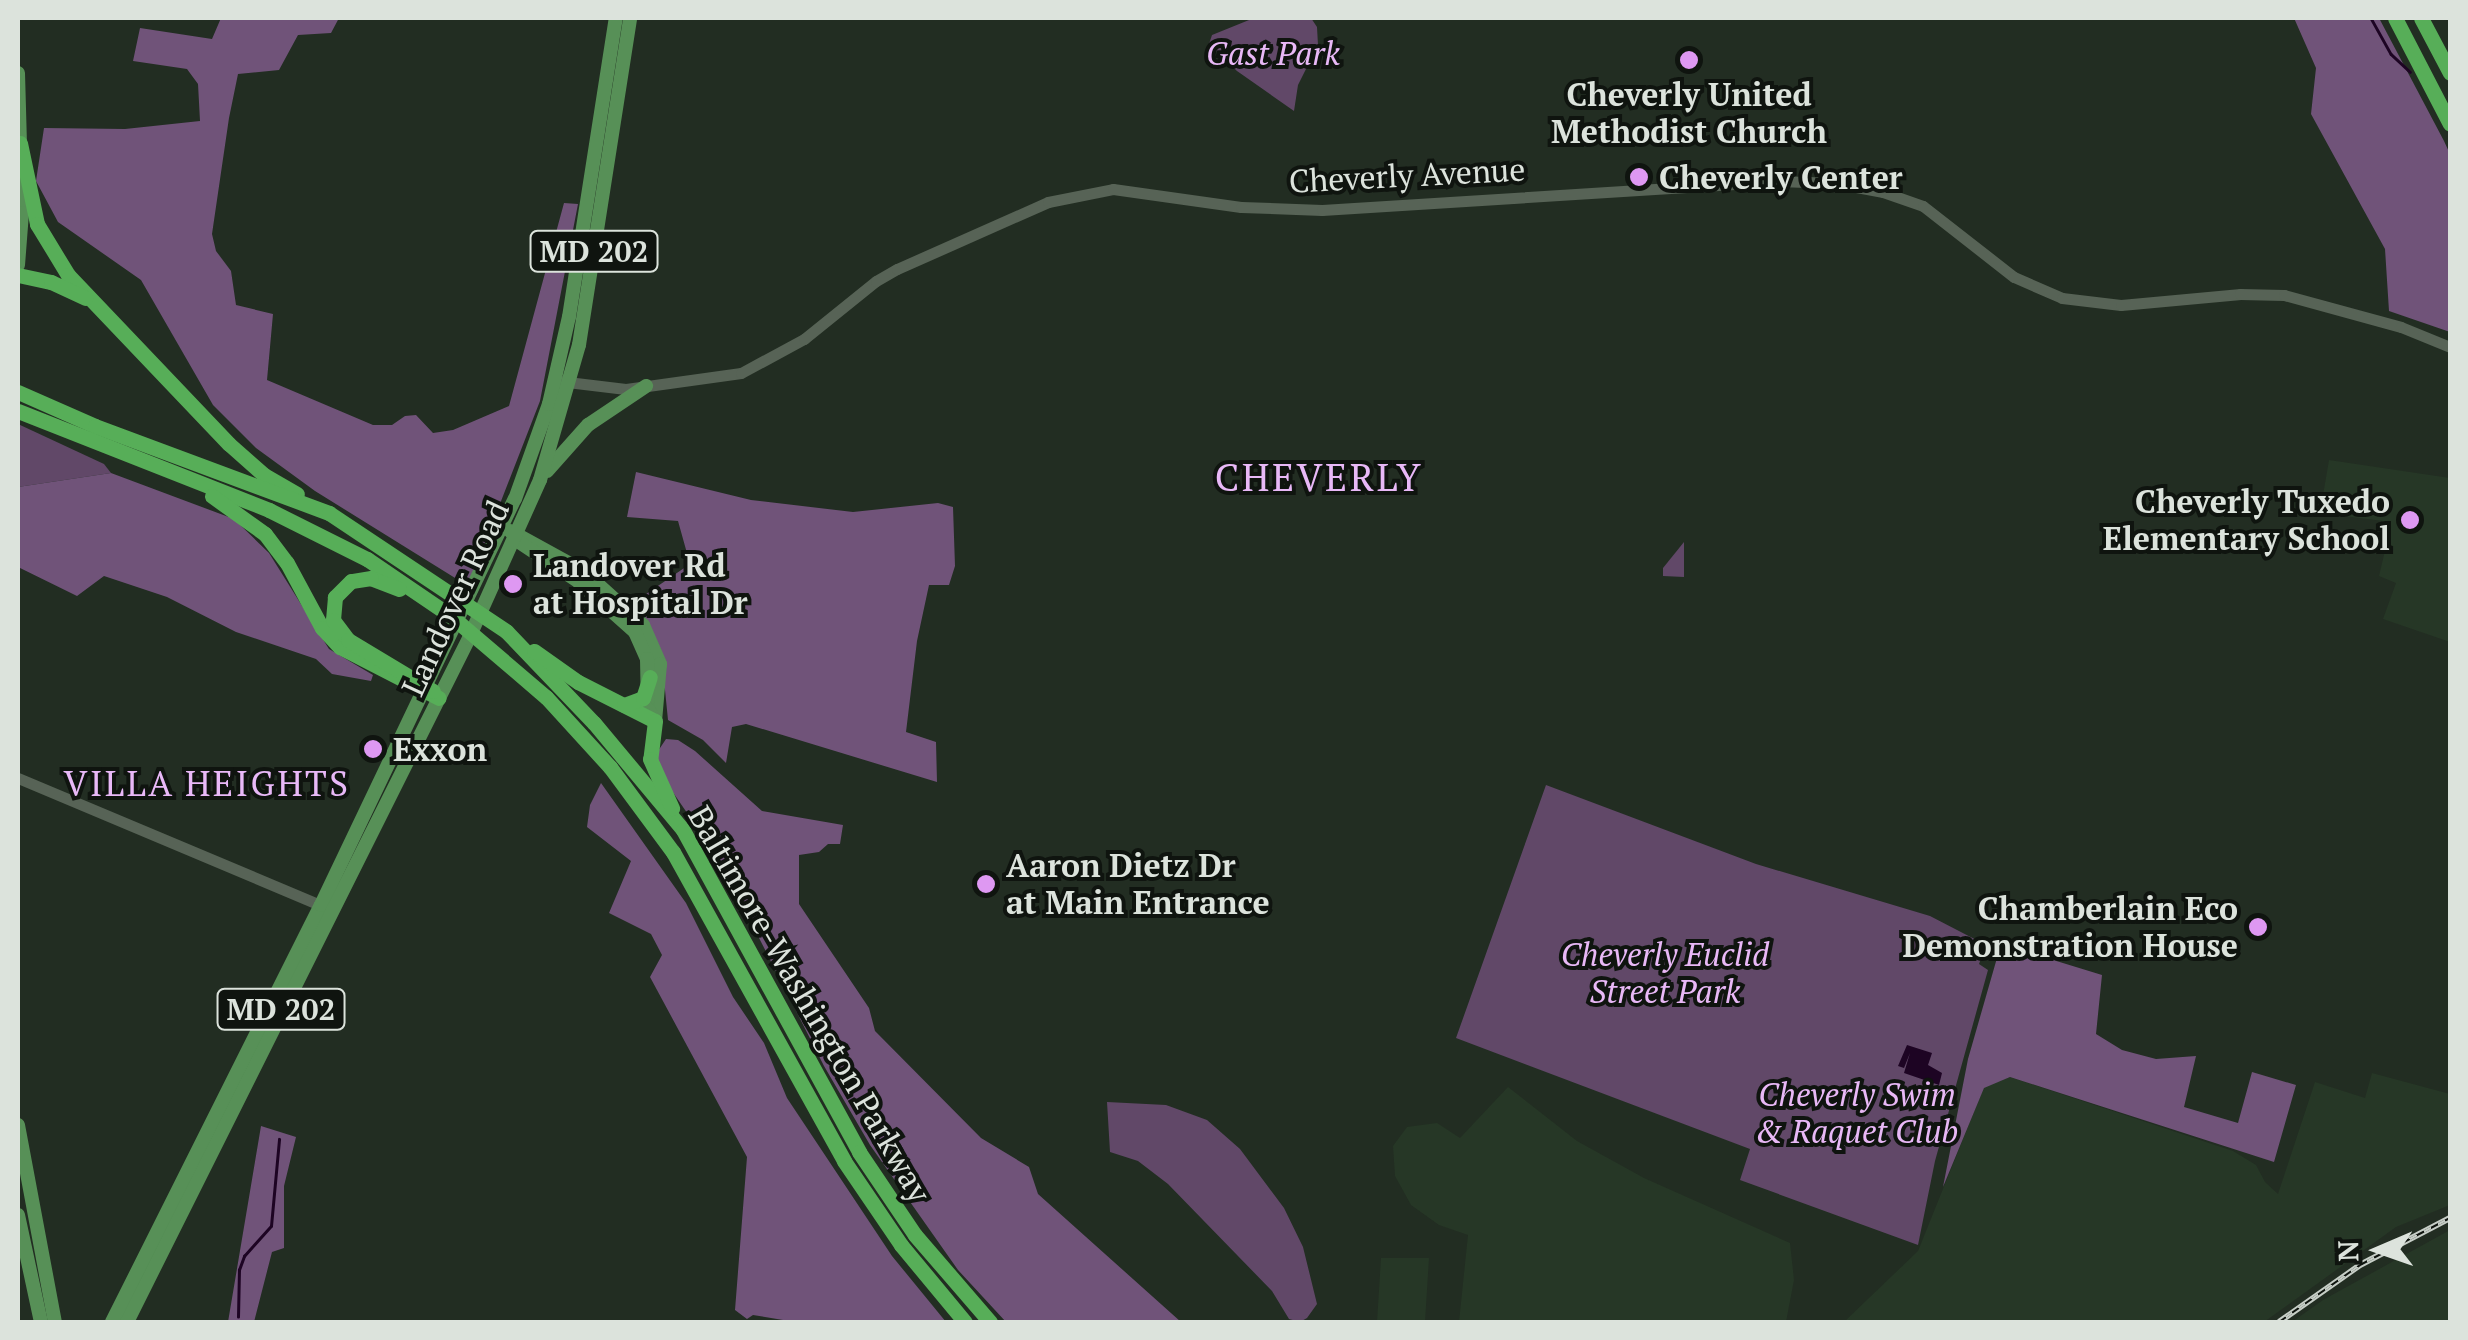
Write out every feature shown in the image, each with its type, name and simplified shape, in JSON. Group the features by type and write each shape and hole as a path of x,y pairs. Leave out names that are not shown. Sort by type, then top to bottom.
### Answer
{"highway":[{"path":"2395,18 2450,124"},
{"path":"2422,18 2450,60"},
{"path":"2422,18 2450,73"},
{"path":"20,143 30,202 44,238 68,275 249,463 329,513"},
{"path":"18,275 51,282 101,307"},
{"name":"Baltimore-Washington Parkway","path":"18,392 95,426 329,513 506,632 594,723 683,830 859,1152 915,1235 990,1322"},
{"name":"Baltimore-Washington Parkway","path":"18,412 316,531 447,613 546,697 650,819 709,912 844,1161 900,1245 965,1322"},
{"path":"155,467 258,526 287,563 331,638 352,655 430,692"},
{"path":"430,692 348,640 336,626 333,606 346,584 366,578 447,613"},
{"path":"506,632 578,682 655,721 650,759 683,830"},
{"path":"624,705 643,698 650,677"}],"main road":[{"name":"Landover Road","path":"127,1322 430,692 563,382 616,18"},
{"name":"Landover Road","path":"430,692 501,573 540,480 563,382 630,18"},
{"path":"18,72 18,265"},
{"path":"540,480 588,424 646,386"},
{"path":"503,529 582,571 642,624 660,664 655,721"},
{"path":"517,537 626,622 643,648 650,677 648,709 655,721"},
{"path":"501,573 518,559 542,558"},
{"name":"Landover Road","path":"112,1322 326,908"},
{"path":"18,1124 55,1322"},
{"path":"18,1215 41,1322"}],"street":[{"name":"Cheverly Avenue","path":"563,382 610,389 728,376 754,368 804,338 897,269 1048,202 1112,188 1241,207 1322,210 1778,180 1835,183 1883,192 1923,206 2014,277 2062,298 2121,305 2240,294 2284,295 2401,328 2450,347"},
{"path":"18,778 326,908"}],"shaded area":[{"path":"221,18 339,18 331,33 298,35 279,70 238,74 229,118 212,234 216,251 231,271 236,305 273,314 267,380 373,425 392,425 405,416 416,415 433,433 453,430 509,406 564,203 578,204 540,401 468,586 315,491 256,448 213,405 141,280 58,222 36,181 44,128 125,129 200,121 198,84 187,69 133,61 140,28 212,39"},
{"path":"2294,18 2379,18 2444,141 2450,154 2450,332 2389,311 2385,249 2311,114 2316,68"},
{"path":"2329,460 2450,478 2450,642 2383,619 2396,583 2379,576 2388,538 2383,521 2320,513"},
{"path":"636,472 751,500 853,512 938,503 953,507 955,566 949,585 929,585 917,641 906,732 936,742 937,782 746,724 732,727 726,763 703,740 668,720 661,650 650,626 630,605 690,564 678,521 627,517"},
{"path":"111,473 234,519 269,553 329,649 373,675 371,681 332,674 316,659 236,632 167,597 104,576 77,596 18,567 18,487"},
{"path":"666,739 678,740 695,751 762,811 843,825 840,844 828,844 819,852 799,855 799,904 869,1008 875,1031 981,1138 1029,1167 1038,1194 1181,1322 1006,1322 958,1270 870,1145 824,1066 720,861 659,772 656,754"},
{"path":"601,783 686,903 733,997 764,1043 787,1098 892,1256 946,1322 795,1322 753,1315 747,1319 735,1310 747,1157 650,977 662,955 651,934 609,913 631,861 587,827 590,805"},
{"path":"2001,944 2102,975 2096,1034 2122,1050 2156,1059 2196,1056 2184,1107 2238,1123 2252,1072 2296,1085 2274,1162 2010,1077 1984,1088 1943,1187 1968,1059"},
{"path":"1907,1045 1932,1053 1928,1065 1942,1073 1939,1085 1904,1073 1910,1053 1904,1068 1898,1066"},
{"path":"2372,1073 2450,1094 2450,1205 2396,1227 2264,1322 1844,1322 1918,1251 1984,1087 2010,1077 2233,1151 2256,1165 2265,1182 2278,1194 2315,1082 2365,1098"},
{"path":"1508,1087 1577,1141 1644,1178 1790,1243 1794,1280 1786,1322 1459,1322 1468,1235 1439,1225 1411,1205 1395,1176 1393,1146 1407,1127 1437,1123 1460,1138"},
{"path":"261,1126 296,1137 284,1186 284,1248 272,1252 254,1322 228,1322"},
{"path":"2450,1230 2450,1322 2292,1322 2323,1300"},
{"path":"1381,1258 1429,1258 1425,1322 1377,1322"}],"green space":[{"name":"Gast Park","path":"1254,18 1311,18 1317,27 1318,45 1298,85 1294,111 1237,71 1209,44 1212,35"},
{"path":"18,424 104,464 111,473 18,487"},
{"path":"1684,542 1684,577 1663,576 1663,568"},
{"name":"Cheverly Euclid Street Park","path":"1546,785 1756,864 1930,916 1986,945 1979,964 1988,970 1935,1161 1918,1245 1740,1180 1750,1149 1456,1038"},
{"path":"1107,1102 1166,1105 1207,1120 1240,1149 1284,1208 1303,1247 1317,1304 1307,1318 1300,1322 1289,1319 1272,1291 1168,1184 1138,1161 1110,1152"}],"waterway":[{"path":"2371,18 2391,54 2410,72"},
{"path":"238,1317 239,1270 244,1256 271,1226 279,1139"}],"railway":[{"path":"2279,1322 2360,1265 2450,1218"}],"place":[{"name":"Cheverly United Methodist Church","path":"1689,60"},
{"name":"Cheverly Center","path":"1639,177"},
{"name":"Cheverly Tuxedo Elementary School","path":"2410,520"},
{"name":"Landover Rd at Hospital Dr","path":"513,584"},
{"name":"Exxon","path":"373,749"},
{"name":"Aaron Dietz Dr at Main Entrance","path":"986,884"},
{"name":"Chamberlain Eco Demonstration House","path":"2258,927"}],"district":[{"name":"CHEVERLY","path":"1319,478"},
{"name":"VILLA HEIGHTS","path":"207,783"}],"park label":[{"name":"Cheverly Swim & Raquet Club","path":"1857,1114"}]}
